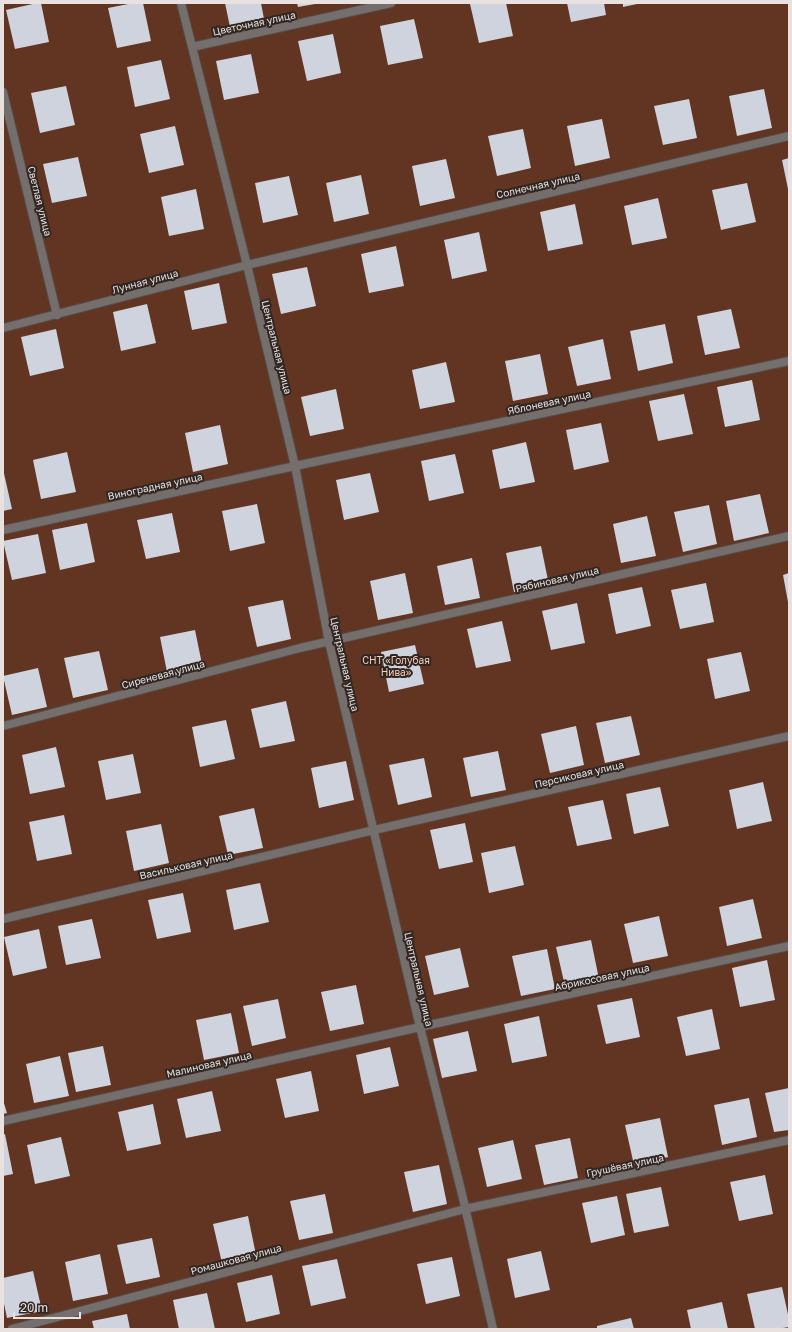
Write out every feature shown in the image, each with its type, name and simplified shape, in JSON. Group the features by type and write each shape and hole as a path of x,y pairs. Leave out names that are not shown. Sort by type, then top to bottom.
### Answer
{"street":[{"name":"Центральная улица","path":"181,3 247,265 295,466 329,642 420,1026 466,1209 493,1329"},
{"name":"Цветочная улица","path":"192,47 390,3"},
{"name":"Светлая улица","path":"3,92 57,315"},
{"name":"Солнечная улица","path":"292,254 789,136"},
{"name":"Лунная улица","path":"3,328 292,254"},
{"name":"Яблоневая улица","path":"312,462 789,360"},
{"name":"Виноградная улица","path":"3,530 312,462"},
{"name":"Рябиновая улица","path":"329,642 789,536"},
{"name":"Сиреневая улица","path":"3,726 300,648 329,642"},
{"name":"Персиковая улица","path":"374,830 789,736"},
{"name":"Васильковая улица","path":"3,919 374,830"},
{"name":"Абрикосовая улица","path":"420,1026 789,946"},
{"name":"Малиновая улица","path":"3,1121 420,1026"},
{"name":"Грушёвая улица","path":"466,1209 789,1140"},
{"name":"Ромашковая улица","path":"12,1329 466,1209"}],"green space":[{"name":"СНТ «Голубая Нива»","path":"3,3 789,3 789,1329 3,1329"}],"building":[{"path":"41,3 49,42 15,49 6,10"},
{"path":"133,3 143,3 151,41 117,48 108,8"},
{"path":"225,3 261,3 264,19 230,27"},
{"path":"297,3 315,3 315,4 298,7"},
{"path":"506,3 513,36 479,43 470,4"},
{"path":"567,3 604,3 606,15 571,22"},
{"path":"623,3 637,3 637,4 623,7"},
{"path":"414,19 423,58 388,65 380,26"},
{"path":"333,34 341,73 307,81 298,41"},
{"path":"251,54 259,93 224,100 216,61"},
{"path":"161,60 170,99 135,107 127,67"},
{"path":"66,86 75,125 40,133 31,93"},
{"path":"764,89 772,128 737,136 729,96"},
{"path":"689,99 697,138 663,145 654,106"},
{"path":"602,119 610,158 575,166 567,126"},
{"path":"175,126 184,165 149,173 140,134"},
{"path":"523,129 531,168 497,176 488,136"},
{"path":"78,157 87,196 52,203 43,164"},
{"path":"789,158 789,189 788,189 782,160"},
{"path":"446,159 455,198 420,206 412,166"},
{"path":"361,175 369,214 334,222 326,183"},
{"path":"289,176 298,215 263,223 255,183"},
{"path":"747,183 756,222 721,230 712,190"},
{"path":"196,189 204,229 169,236 161,197"},
{"path":"658,198 667,238 632,245 624,206"},
{"path":"575,204 583,244 548,251 540,212"},
{"path":"479,232 487,271 452,279 444,240"},
{"path":"396,246 404,286 369,293 361,254"},
{"path":"307,267 316,306 281,314 272,274"},
{"path":"219,283 227,323 192,330 184,291"},
{"path":"147,304 156,343 121,351 113,312"},
{"path":"731,309 740,348 705,355 697,316"},
{"path":"665,324 673,363 638,371 630,331"},
{"path":"56,329 64,368 30,376 21,337"},
{"path":"603,339 611,379 577,386 568,347"},
{"path":"540,354 548,394 513,401 505,361"},
{"path":"446,362 455,402 420,409 412,370"},
{"path":"752,380 760,420 725,427 717,387"},
{"path":"336,389 344,429 310,436 301,397"},
{"path":"684,394 693,434 658,441 649,401"},
{"path":"601,423 609,462 574,470 566,430"},
{"path":"220,425 228,464 193,472 185,433"},
{"path":"526,442 535,482 500,489 492,450"},
{"path":"67,452 76,492 41,499 33,460"},
{"path":"455,454 464,493 429,501 421,461"},
{"path":"3,469 12,509 3,511"},
{"path":"370,473 379,512 344,520 336,480"},
{"path":"760,494 769,533 734,541 726,501"},
{"path":"257,504 265,543 230,551 222,511"},
{"path":"709,505 717,544 683,552 674,512"},
{"path":"172,513 180,552 146,559 137,520"},
{"path":"647,516 656,556 621,563 613,524"},
{"path":"87,523 95,562 60,570 52,530"},
{"path":"38,534 46,573 12,580 3,541"},
{"path":"541,546 549,585 514,592 506,553"},
{"path":"472,558 480,598 445,605 437,566"},
{"path":"405,573 413,613 378,620 370,581"},
{"path":"789,573 789,602 788,602 783,575"},
{"path":"706,583 714,622 680,629 671,590"},
{"path":"642,587 651,626 616,634 608,594"},
{"path":"283,600 291,639 257,647 248,607"},
{"path":"577,603 585,643 551,650 542,611"},
{"path":"502,621 511,661 476,668 467,629"},
{"path":"195,630 203,669 168,677 160,637"},
{"path":"415,645 424,684 389,692 381,652"},
{"path":"99,651 108,690 73,698 64,658"},
{"path":"741,652 750,691 715,699 707,659"},
{"path":"38,668 47,707 12,715 3,676"},
{"path":"286,701 295,741 260,748 251,709"},
{"path":"631,716 640,755 605,763 596,723"},
{"path":"226,720 235,759 200,767 192,727"},
{"path":"576,726 584,765 550,773 541,734"},
{"path":"56,747 65,787 30,794 22,755"},
{"path":"498,751 506,790 471,797 463,758"},
{"path":"133,754 141,793 106,800 98,761"},
{"path":"424,758 432,797 398,805 389,765"},
{"path":"346,761 354,800 319,808 311,768"},
{"path":"763,782 772,821 737,829 729,790"},
{"path":"660,787 669,826 634,834 626,794"},
{"path":"603,800 612,839 577,846 568,807"},
{"path":"254,808 263,848 228,855 219,816"},
{"path":"64,815 72,854 37,861 29,822"},
{"path":"465,823 473,862 439,869 430,830"},
{"path":"161,824 169,863 134,871 126,831"},
{"path":"515,846 524,885 489,893 481,853"},
{"path":"260,883 269,922 234,930 226,890"},
{"path":"183,893 191,932 157,939 148,900"},
{"path":"753,899 762,938 727,946 719,907"},
{"path":"659,916 668,956 633,963 624,924"},
{"path":"92,919 101,958 66,965 58,926"},
{"path":"39,929 47,968 13,976 4,937"},
{"path":"591,940 599,979 565,986 556,947"},
{"path":"460,948 469,987 434,995 425,956"},
{"path":"547,949 555,989 521,996 512,956"},
{"path":"767,960 775,1000 740,1007 732,968"},
{"path":"356,985 364,1024 330,1031 321,992"},
{"path":"632,998 640,1037 606,1044 597,1005"},
{"path":"278,999 286,1038 252,1046 243,1006"},
{"path":"712,1009 720,1049 686,1056 677,1017"},
{"path":"231,1013 239,1053 204,1060 196,1020"},
{"path":"539,1016 547,1056 512,1063 504,1024"},
{"path":"468,1031 477,1071 442,1078 433,1039"},
{"path":"103,1046 111,1085 76,1092 68,1053"},
{"path":"390,1047 399,1086 364,1094 356,1055"},
{"path":"60,1056 69,1096 34,1103 26,1064"},
{"path":"311,1071 319,1111 285,1118 276,1079"},
{"path":"789,1088 789,1130 774,1132 765,1093"},
{"path":"212,1091 221,1131 186,1138 177,1099"},
{"path":"749,1098 757,1137 722,1145 714,1105"},
{"path":"3,1100 7,1113 3,1114"},
{"path":"153,1104 161,1144 127,1151 118,1112"},
{"path":"660,1118 668,1157 634,1165 625,1125"},
{"path":"5,1134 13,1174 3,1176 3,1135"},
{"path":"61,1137 70,1176 35,1184 27,1145"},
{"path":"570,1138 578,1178 544,1185 535,1145"},
{"path":"513,1140 522,1179 487,1187 478,1148"},
{"path":"439,1165 447,1204 413,1212 404,1172"},
{"path":"765,1175 773,1214 739,1221 730,1182"},
{"path":"661,1187 669,1226 634,1233 626,1194"},
{"path":"325,1194 333,1233 299,1240 290,1201"},
{"path":"617,1196 625,1235 591,1243 582,1203"},
{"path":"248,1216 256,1255 222,1263 213,1224"},
{"path":"152,1238 160,1277 126,1284 117,1245"},
{"path":"541,1251 550,1290 515,1298 507,1259"},
{"path":"100,1254 108,1294 73,1301 65,1262"},
{"path":"452,1257 460,1296 426,1304 417,1264"},
{"path":"337,1259 346,1298 311,1306 302,1266"},
{"path":"33,1271 42,1311 7,1318 3,1299 3,1278"},
{"path":"272,1275 280,1314 246,1322 237,1283"},
{"path":"782,1287 789,1319 789,1327 777,1329 755,1329 747,1294"},
{"path":"207,1293 215,1329 179,1329 173,1300"},
{"path":"722,1302 728,1329 691,1329 687,1310"},
{"path":"127,1314 130,1329 94,1329 92,1321"},
{"path":"631,1318 634,1329 597,1329 597,1326"}]}
